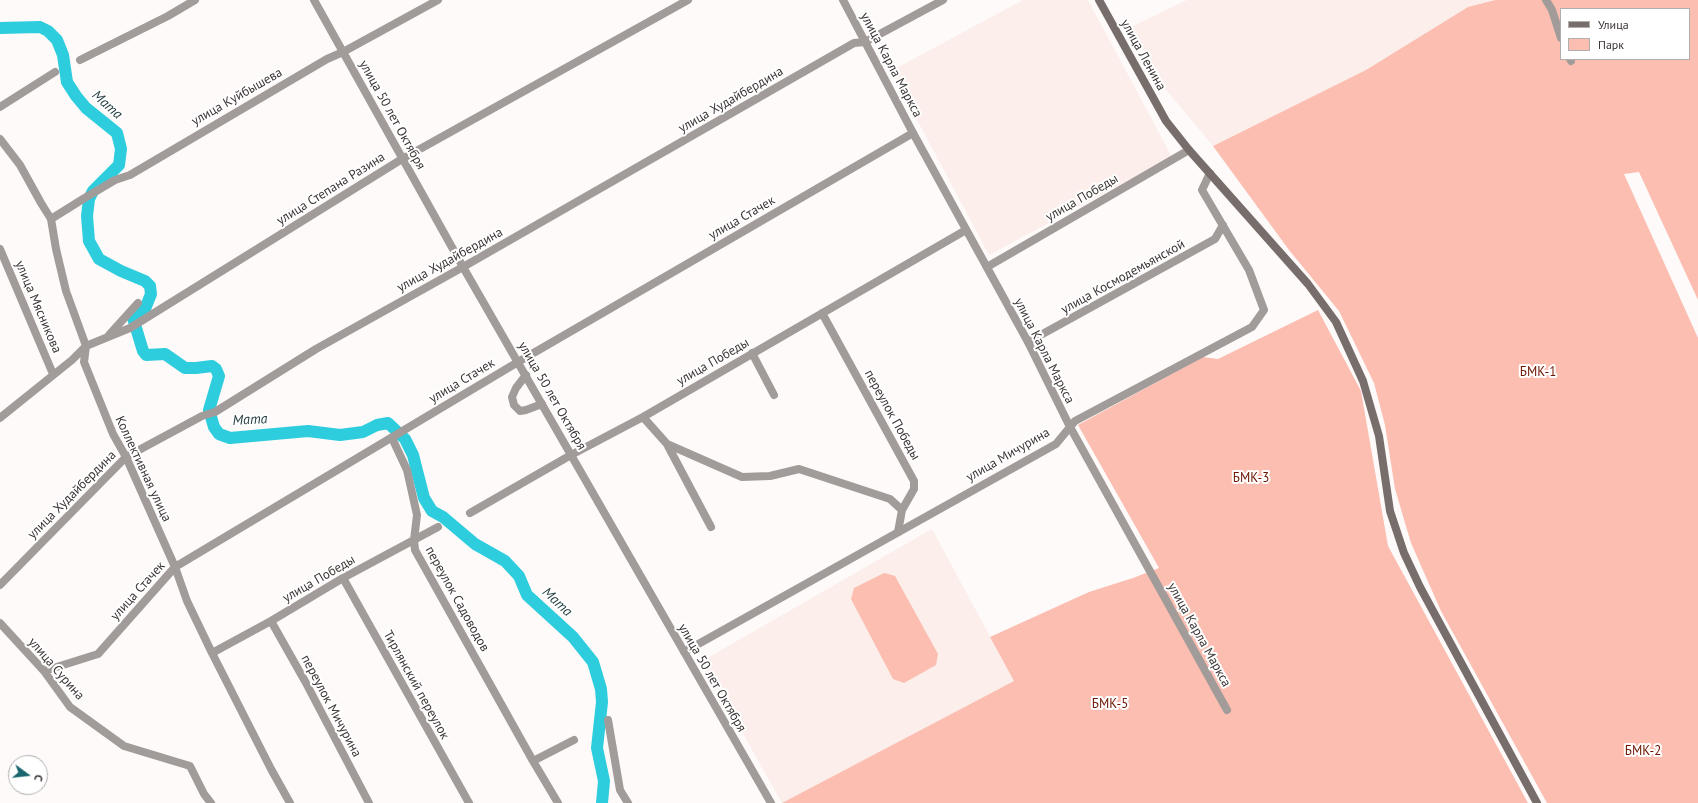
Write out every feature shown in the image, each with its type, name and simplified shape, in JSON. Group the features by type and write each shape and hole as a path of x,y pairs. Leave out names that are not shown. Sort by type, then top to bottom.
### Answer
{"main road":[{"name":"улица Ленина","path":"1099,0 1166,121 1189,150 1308,284 1336,322 1363,380 1379,436 1390,511 1404,553 1427,601 1537,803"}],"street":[{"path":"80,60 168,16 195,0"},
{"name":"улица 50 лет Октября","path":"314,0 463,267 771,803"},
{"name":"улица Куйбышева","path":"51,219 115,180 130,175 327,59 343,52 438,0"},
{"name":"улица Степана Разина","path":"0,418 72,360 86,346 130,328 402,159 688,0"},
{"name":"улица Карла Маркса","path":"843,0 913,133 1028,342 1070,426 1227,710"},
{"name":"улица Худайбердина","path":"0,585 126,457 202,416 215,412 316,349 463,267 854,43 865,42 943,0"},
{"path":"1546,0 1552,10 1560,35"},
{"path":"0,107 55,72"},
{"name":"улица Стачек","path":"44,671 98,654 175,567 518,362 913,133"},
{"name":"Коллективная улица","path":"0,139 20,165 40,203 51,219 56,249 66,291 86,346 84,362 113,434 126,457 175,567 187,601 271,769 290,803"},
{"name":"улица Победы","path":"987,267 1189,150"},
{"name":"улица Мичурина","path":"684,652 1056,444 1075,421 1252,327 1264,310 1249,270 1202,190 1210,173"},
{"name":"улица Космодемьянской","path":"1028,342 1215,239 1223,225"},
{"name":"улица Победы","path":"470,513 571,455 643,417 966,230"},
{"name":"улица Мясникова","path":"0,249 53,374"},
{"path":"107,337 138,303"},
{"name":"переулок Победы","path":"822,313 914,481 914,489 902,510 898,532"},
{"path":"752,353 774,395"},
{"path":"526,375 516,388 512,397 514,405 520,411 542,404"},
{"path":"643,417 667,444 672,452 710,527"},
{"name":"переулок Садоводов","path":"392,438 407,470 416,515 414,540 415,550 532,761 558,803"},
{"path":"667,444 742,477 770,476 799,469 890,499 902,510"},
{"name":"улица Победы","path":"212,652 270,621 343,578 438,527"},
{"name":"Тирлянский переулок","path":"343,578 469,803"},
{"name":"переулок Мичурина","path":"270,621 306,683 369,803"},
{"name":"улица Сурина","path":"0,623 44,671 70,707 124,746 190,766 204,794 211,803"},
{"path":"608,720 620,790 628,803"},
{"path":"532,761 574,740"}],"shaded area":[{"path":"1023,0 1088,0 1172,157 989,255 891,71"},
{"path":"1187,0 1495,0 1468,7 1366,70 1213,146 1163,86 1131,27"},
{"path":"932,529 1014,681 782,803 702,661"}],"green space":[{"name":"БМК-1","path":"1495,0 1698,0 1698,300 1639,172 1624,174 1698,338 1698,803 1547,803 1441,611 1411,543 1395,489 1385,425 1374,383 1339,311 1289,250 1213,146 1366,70 1468,7"},
{"name":"БМК-3","path":"1318,310 1361,391 1388,546 1528,803 782,803 1014,681 990,637 1089,592 1159,568 1078,425 1203,357 1218,359"},
{"path":"884,573 895,576 938,654 936,665 904,683 893,679 851,599 854,588"}],"waterway":[{"name":"Мата","path":"0,28 40,27 48,31 57,40 63,55 67,82 76,96 86,108 117,133 121,149 119,165 93,191 89,199 87,216 89,241 99,259 121,271 145,281 150,286 151,294 145,309 133,318 143,351 146,355 165,354 185,368 212,366 216,369 219,376 209,410 214,427 219,434 230,438 308,431 340,435 363,432 377,425 388,423 405,439 413,455 424,498 432,511 443,517 475,544 505,561 519,576 527,595 573,637 593,662 601,689 602,702 597,748 604,781 602,803"}],"park label":[{"name":"БМК-5","path":"1110,704"},
{"name":"БМК-2","path":"1643,751"}]}
